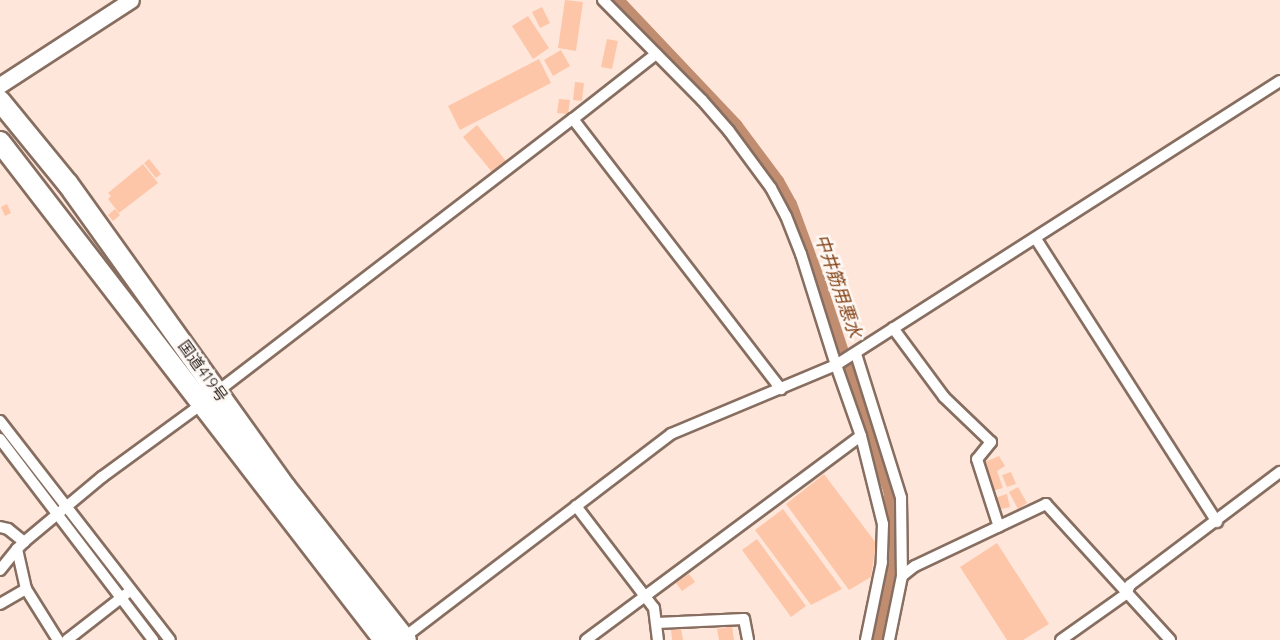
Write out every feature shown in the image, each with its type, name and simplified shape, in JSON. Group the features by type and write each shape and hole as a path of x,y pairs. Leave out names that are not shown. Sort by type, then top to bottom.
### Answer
{"highway":[{"name":"国道419号","path":"0,101 68,184 210,397 384,640"},
{"name":"国道419号","path":"0,142 285,487 404,639"}],"main road":[{"path":"0,86 131,0"}],"street":[{"path":"603,0 729,131 771,188 786,216 801,254 861,436 883,524 882,562 866,640"},
{"path":"0,570 21,546 62,511 656,54"},
{"path":"404,639 679,428 781,389 856,354 997,261 1036,239 1280,81"},
{"path":"573,119 781,389"},
{"path":"1036,239 1217,522"},
{"path":"893,328 944,397 992,442 977,459 999,527"},
{"path":"856,354 891,459 901,498 902,576 889,640"},
{"path":"0,421 62,511 126,594 170,640"},
{"path":"586,640 861,436"},
{"path":"0,440 62,511"},
{"path":"1061,640 1126,594 1130,585 1217,522 1280,472"},
{"path":"902,576 915,566 1046,504 1170,640"},
{"path":"576,506 654,608 658,640"},
{"path":"0,527 8,529 21,546 26,589 58,640"},
{"path":"0,604 26,589"},
{"path":"68,640 126,594"},
{"path":"126,594 153,640"},
{"path":"873,608 895,611"},
{"path":"657,623 744,619 748,640"}],"building":[{"path":"565,0 583,2 576,51 558,48"},
{"path":"542,7 550,23 540,28 532,12"},
{"path":"528,16 549,48 533,59 512,26"},
{"path":"607,39 618,41 612,69 601,67"},
{"path":"561,50 570,66 553,76 544,60"},
{"path":"539,59 551,83 460,130 448,106"},
{"path":"575,82 584,83 582,101 573,100"},
{"path":"559,99 570,100 568,114 557,113"},
{"path":"477,125 506,161 492,172 463,137"},
{"path":"149,159 161,174 156,178 144,163"},
{"path":"143,164 158,183 119,213 108,199 111,196 108,193"},
{"path":"7,204 11,213 5,216 1,207"},
{"path":"115,209 120,215 113,221 108,215"},
{"path":"999,456 1005,466 997,471 1003,488 992,491 982,463"},
{"path":"1011,472 1016,484 1007,487 1002,475"},
{"path":"824,474 876,543 871,577 849,590 786,504"},
{"path":"1018,487 1027,503 1018,509 1009,492"},
{"path":"1007,494 1010,507 997,510 994,498"},
{"path":"783,509 842,589 811,605 755,530"},
{"path":"757,539 806,606 791,617 742,550"},
{"path":"997,543 1049,624 1023,640 1007,640 960,567"},
{"path":"689,574 695,582 682,591 676,583"},
{"path":"732,626 734,640 719,640 717,629"},
{"path":"681,629 683,640 672,640 671,630"}],"waterway":[{"name":"中井筋用悪水","path":"618,0 737,126 778,181 791,204 819,280 889,490 894,524 893,555 877,640"},
{"path":"127,598 160,640"}]}
